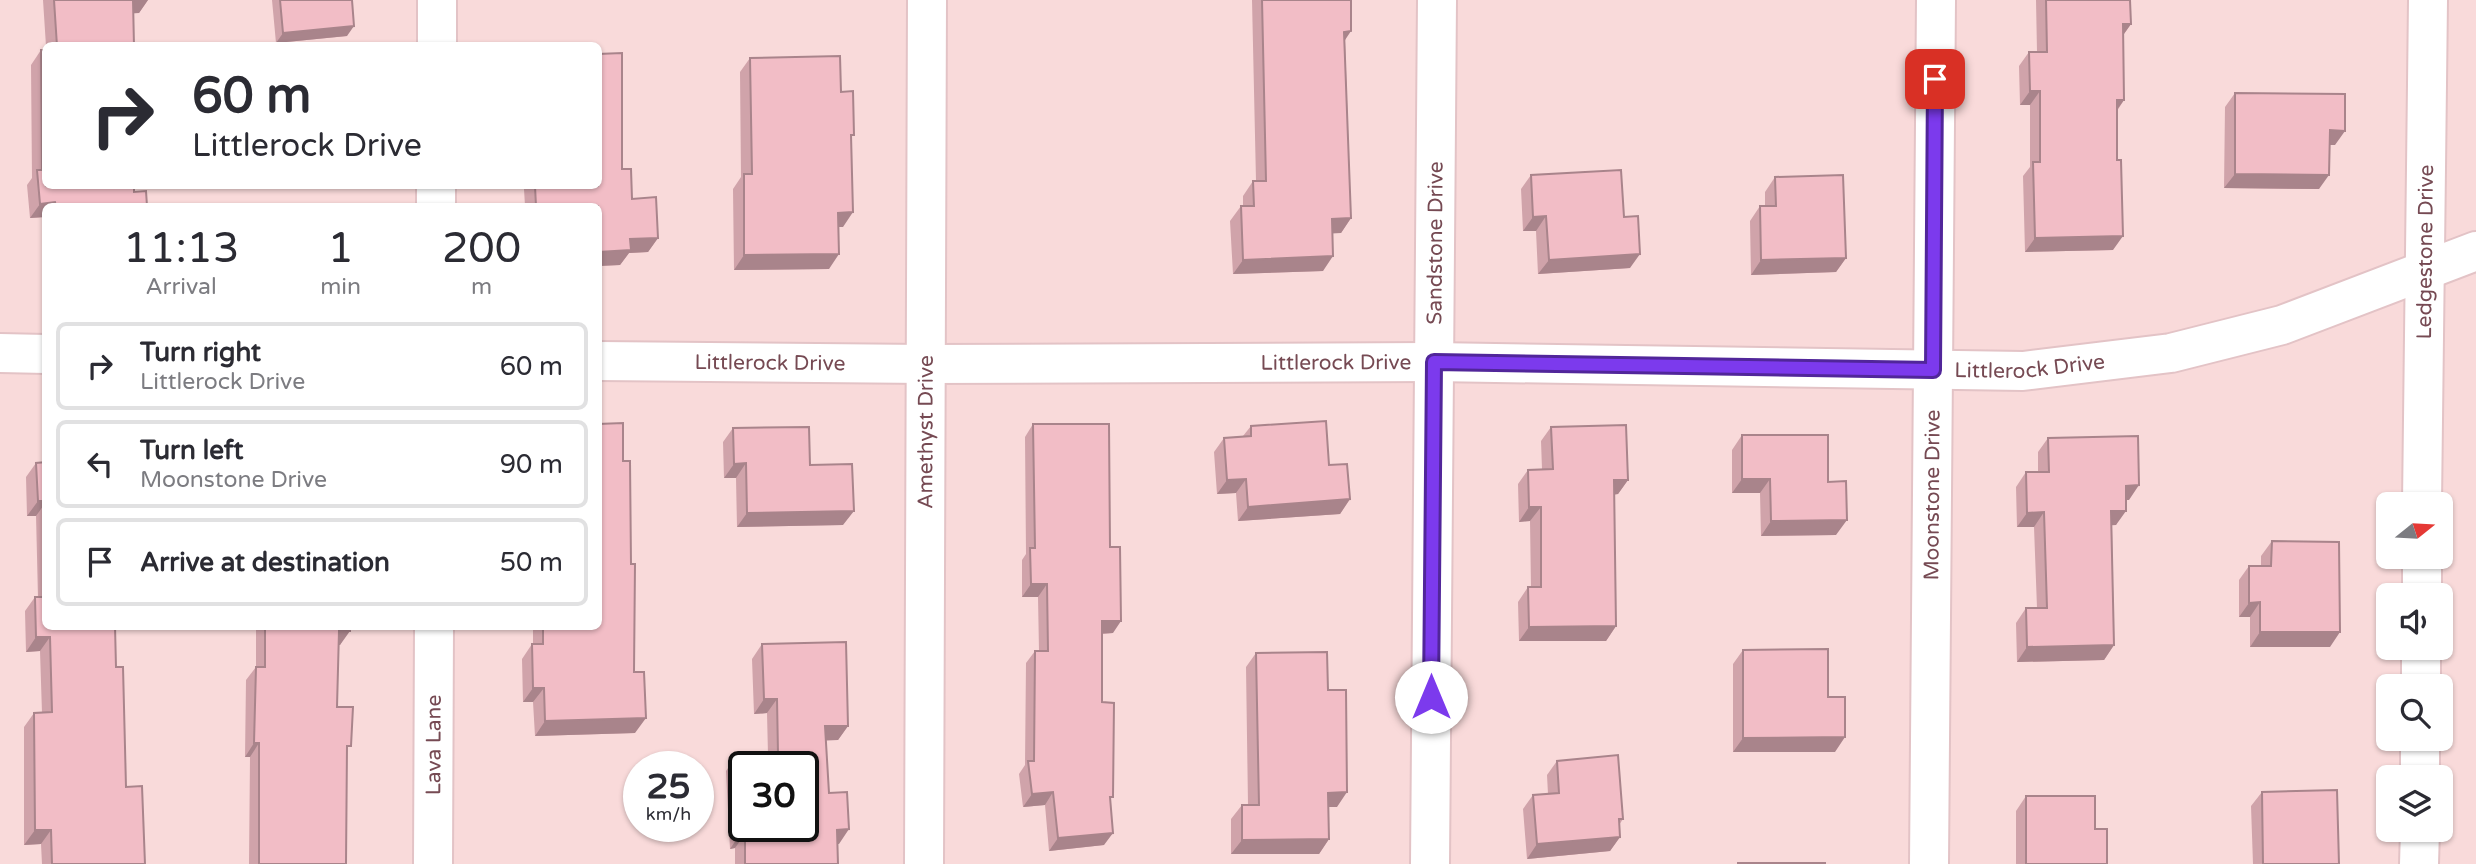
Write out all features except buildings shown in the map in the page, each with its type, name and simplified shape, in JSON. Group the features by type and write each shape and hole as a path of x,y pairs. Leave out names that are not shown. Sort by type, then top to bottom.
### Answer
{"street":[{"path":"437,0 437,42"},
{"name":"Amethyst Drive","path":"923,864 927,0"},
{"name":"Sandstone Drive","path":"1430,864 1437,0"},
{"name":"Moonstone Drive","path":"1929,864 1936,0"},
{"name":"Ledgestone Drive","path":"2422,492 2428,0"},
{"name":"Littlerock Drive","path":"602,361 926,364 1434,362 2023,371 2171,352 2281,325 2476,251"},
{"path":"0,353 42,354"},
{"name":"Lava Lane","path":"433,864 434,630"},
{"path":"2419,864 2420,842"}],"shaded area":[{"path":"0,0 2476,0 2476,864 0,864"}],"route":[{"path":"1431,697 1434,362 1933,370 1935,79"}]}
